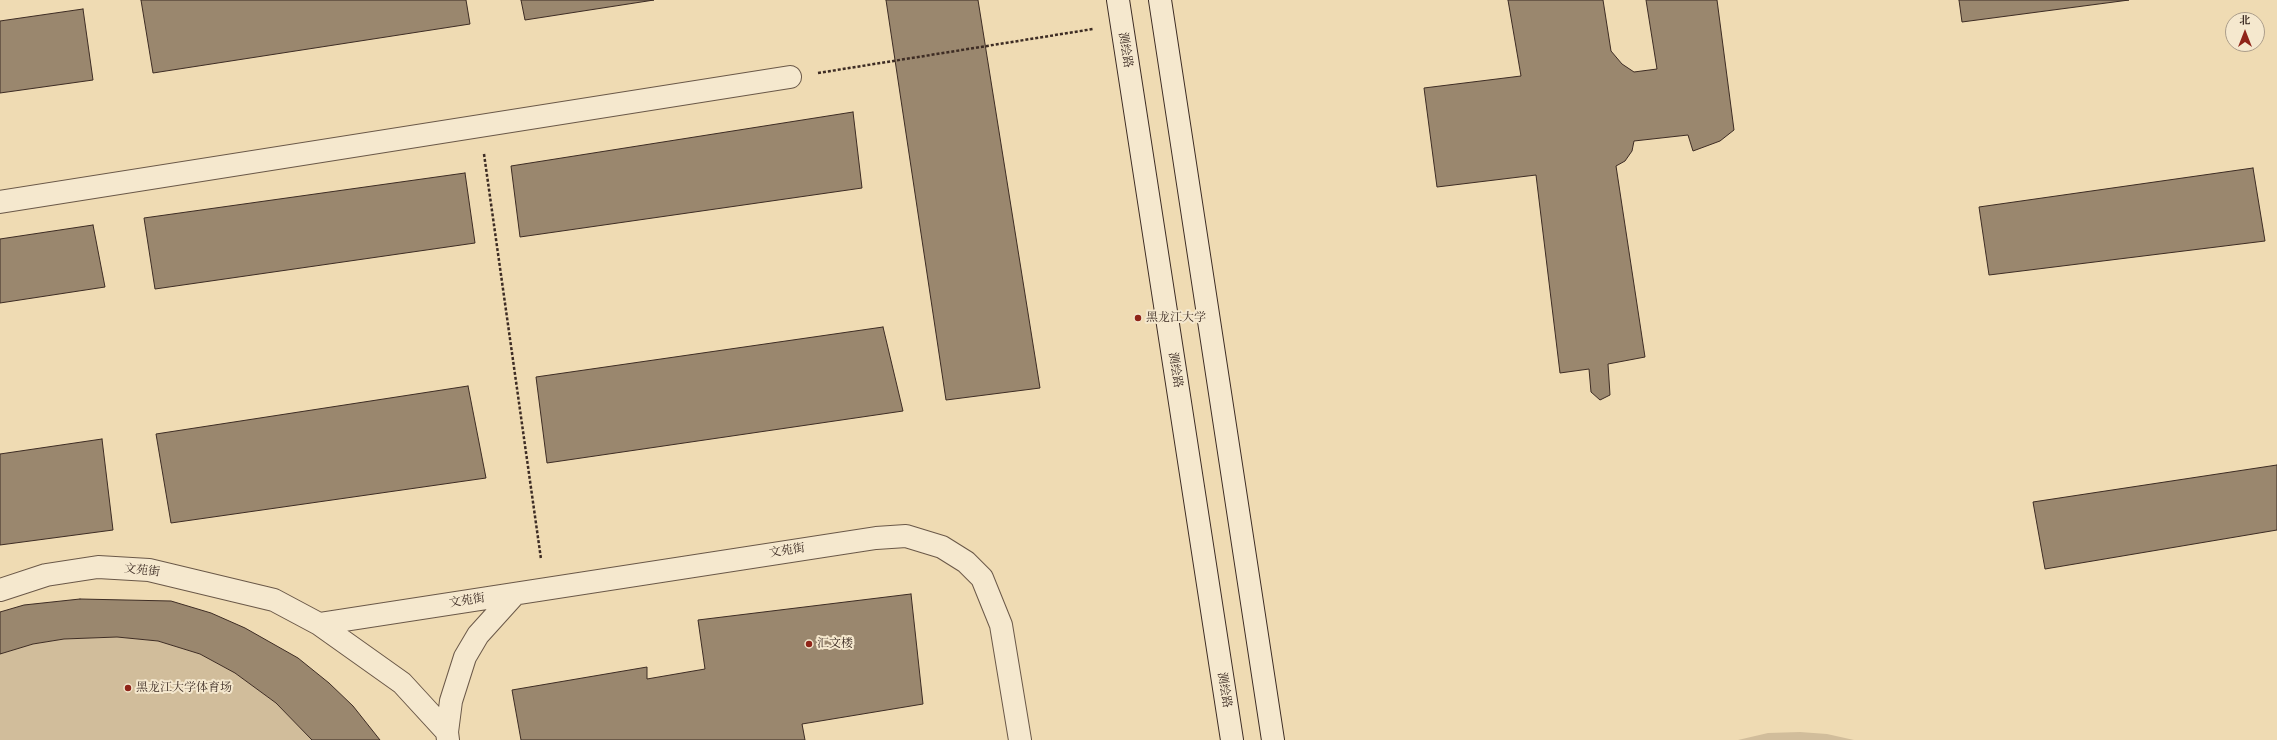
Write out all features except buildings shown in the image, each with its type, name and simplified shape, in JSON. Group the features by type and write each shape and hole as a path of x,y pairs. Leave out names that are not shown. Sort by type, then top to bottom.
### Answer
{"street":[{"name":"测绘路","path":"1118,0 1232,740"},
{"path":"1160,0 1273,740"},
{"path":"0,202 790,77"},
{"name":"文苑街","path":"0,590 46,575 98,567 149,570 274,600 320,624 876,538 906,536 942,547 966,562 982,578 1001,625 1020,740"},
{"path":"447,736 451,701 465,657 478,635 515,594"},
{"path":"320,624 402,683 447,736"}],"path":[{"path":"790,77 1121,24"},
{"path":"480,126 546,589"}],"shaded area":[{"name":"黑龙江大学体育场","path":"117,637 158,641 200,654 235,673 276,703 312,740 0,740 0,654 33,644 64,639"},
{"path":"1800,732 1827,734 1854,740 1738,740 1768,733"}],"place":[{"name":"黑龙江大学","path":"1138,318"},
{"name":"汇文楼","path":"809,644"},
{"name":"黑龙江大学体育场","path":"128,688"}]}
